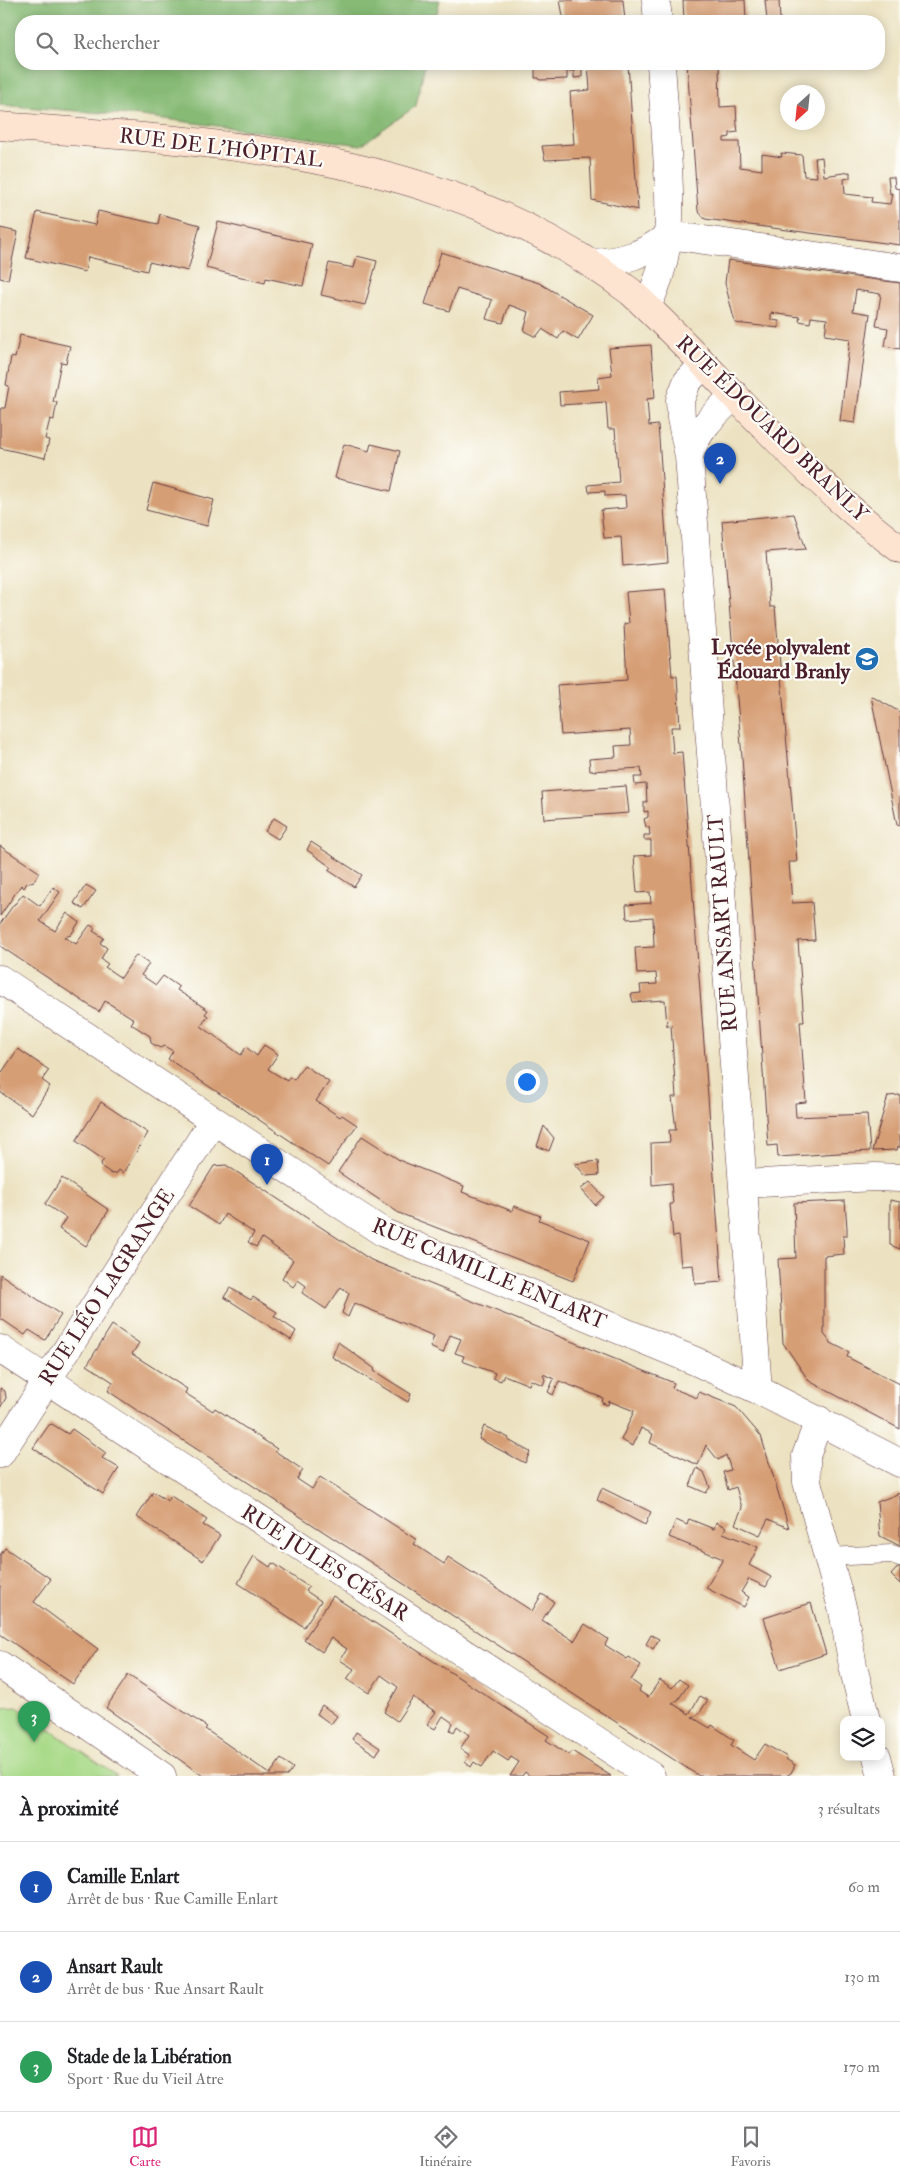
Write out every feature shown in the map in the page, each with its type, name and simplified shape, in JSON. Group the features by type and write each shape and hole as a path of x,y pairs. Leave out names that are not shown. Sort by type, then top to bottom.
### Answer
{"street":[{"path":"656,0 657,15"},
{"path":"647,306 662,273 669,235 670,201 660,70"},
{"name":"RUE DE L'HÔPITAL","path":"0,126 224,144 340,163 401,178 457,198 536,233 611,276 647,306"},
{"path":"590,263 619,261 631,258 651,248 669,235 900,268"},
{"name":"RUE ÉDOUARD BRANLY","path":"647,306 735,396 851,509 900,549"},
{"name":"RUE ANSART RAULT","path":"704,364 688,382 680,400 681,418 689,456 758,1390"},
{"name":"RUE ANSART RAULT","path":"689,456 699,431 735,396"},
{"name":"RUE CAMILLE ENLART","path":"0,979 384,1233 695,1361 819,1420 900,1463"},
{"name":"RUE LÉO LAGRANGE","path":"0,1454 213,1121"},
{"path":"743,1184 875,1177 900,1178"},
{"name":"RUE JULES CÉSAR","path":"0,1349 651,1776"},
{"path":"819,1420 809,1444 805,1468 810,1497 843,1611 853,1666 865,1716"},
{"path":"0,1665 162,1776"},
{"path":"877,1761 882,1776"}],"lane":[{"path":"827,1558 892,1554 900,1557"}],"green space":[{"path":"0,0 440,0 436,15 15,15 15,70 424,70 416,106 361,145 141,116 0,105"},
{"path":"17,1707 117,1776 0,1776 0,1708"}],"building":[{"path":"560,0 623,0 624,15 563,15"},
{"path":"683,0 745,0 746,15 684,15"},
{"path":"765,0 779,0 780,15 766,15"},
{"path":"535,70 582,70 582,77 574,78 574,71 567,71 567,79 540,80 535,78"},
{"path":"588,70 628,70 638,210 592,200 590,158 545,160 542,146 574,144 570,92 590,90"},
{"path":"687,70 719,70 720,107 736,106 738,132 730,133 730,137 724,138 724,142 739,142 740,167 762,170 762,154 782,157 781,153 802,155 804,176 817,177 815,158 822,157 824,176 850,172 850,178 844,179 845,194 872,197 871,202 890,204 892,193 890,194 888,177 894,177 895,188 900,189 900,245 705,219 698,211"},
{"path":"98,211 158,224 160,214 200,225 188,271 149,262 147,271 88,257 85,272 26,258 37,212 95,225"},
{"path":"218,222 312,244 303,286 266,278 265,283 206,268"},
{"path":"0,228 18,232 8,280 0,278"},
{"path":"441,252 539,283 593,315 578,340 563,331 558,339 542,329 536,337 524,331 529,312 509,305 503,323 486,319 492,300 457,289 449,311 425,304"},
{"path":"357,256 377,261 365,305 321,295 329,263 354,268"},
{"path":"728,260 900,283 900,349 885,346 888,328 876,326 881,294 856,290 853,311 870,314 855,423 840,421 850,339 825,335 827,319 811,317 810,323 799,321 800,317 771,313 771,320 779,321 779,328 735,323 725,283"},
{"path":"20,335 70,346 66,363 61,362 53,402 57,402 54,420 50,419 45,439 49,440 45,458 0,448 0,411 1,408 5,408 9,386 6,385 11,357 15,358"},
{"path":"651,345 655,398 647,399 649,426 658,425 668,562 623,566 621,537 604,538 601,510 626,508 625,495 605,496 605,491 589,492 588,485 619,482 615,429 608,429 606,402 560,405 559,392 599,389 598,377 612,375 609,348"},
{"path":"344,444 369,451 371,444 400,451 391,491 335,478"},
{"path":"153,483 214,500 207,526 146,510"},
{"path":"794,514 806,549 766,552 770,607 775,607 797,862 789,862 792,903 812,902 815,940 798,941 804,1022 800,1022 806,1102 795,1103 796,1117 867,1114 870,1151 778,1157 777,1145 768,1146 742,757 722,521"},
{"path":"665,589 672,676 677,676 680,727 671,727 673,753 682,752 722,1282 695,1284 693,1265 681,1266 678,1236 673,1237 670,1204 673,1204 671,1183 652,1185 651,1143 670,1142 669,1130 676,1130 672,1097 676,1097 671,1025 667,1026 665,1000 633,1002 631,994 641,993 640,985 657,984 656,973 637,974 635,948 654,947 653,917 627,919 626,905 651,903 650,892 637,893 634,856 651,855 651,840 644,840 644,835 650,835 649,827 646,827 644,819 648,817 648,811 644,812 644,802 647,802 646,784 635,785 634,777 642,777 641,768 590,771 589,759 616,757 615,746 631,745 630,730 561,735 557,685 627,680 624,624 629,623 626,592"},
{"path":"871,696 900,712 900,826 897,825"},
{"path":"626,786 629,813 544,819 542,792"},
{"path":"274,818 287,826 278,839 265,831"},
{"path":"311,842 362,875 354,887 328,870 331,867 307,850"},
{"path":"0,846 39,872 34,881 27,883 24,888 21,885 0,916"},
{"path":"86,885 96,891 83,909 74,903"},
{"path":"53,887 60,892 40,921 55,931 67,913 79,922 71,935 64,937 76,944 90,925 95,928 93,931 104,938 100,943 107,948 101,959 108,964 105,967 121,978 136,955 149,964 141,975 156,985 163,976 179,987 177,990 208,1010 205,1014 208,1016 201,1026 241,1055 246,1047 257,1056 264,1045 278,1054 268,1069 287,1081 289,1077 294,1080 304,1065 329,1082 316,1101 340,1117 342,1115 357,1125 328,1166 168,1059 173,1051 164,1046 160,1048 151,1043 150,1036 131,1024 134,1019 105,1001 99,1012 0,946 0,924 14,904 23,894 40,906"},
{"path":"18,1049 49,1070 42,1080 50,1086 32,1114 0,1092 0,1075"},
{"path":"900,1095 900,1148 898,1146 897,1150 872,1151 888,1096"},
{"path":"101,1102 148,1133 123,1173 119,1170 117,1173 112,1174 102,1167 101,1163 104,1160 76,1141"},
{"path":"544,1126 554,1138 549,1151 537,1146"},
{"path":"362,1136 401,1161 464,1186 462,1192 512,1211 514,1206 541,1216 539,1220 590,1240 573,1281 399,1213 338,1172"},
{"path":"598,1161 599,1175 586,1176 575,1164"},
{"path":"226,1165 371,1260 674,1383 672,1388 697,1398 699,1392 736,1407 761,1436 789,1528 768,1519 760,1535 735,1524 742,1508 736,1487 728,1490 723,1472 731,1470 726,1455 718,1460 706,1445 698,1465 650,1443 653,1434 641,1428 633,1446 621,1440 634,1411 609,1401 608,1405 602,1403 603,1398 559,1381 553,1395 548,1392 554,1379 543,1374 545,1380 543,1385 531,1380 529,1385 504,1375 501,1381 493,1378 495,1373 462,1361 464,1356 455,1353 461,1339 450,1335 443,1353 430,1347 434,1336 354,1303 348,1317 342,1313 349,1293 341,1287 326,1309 302,1293 306,1286 298,1280 293,1287 282,1278 293,1260 262,1238 256,1247 248,1242 254,1233 225,1214 219,1225 189,1206 214,1166"},
{"path":"62,1178 109,1210 86,1246 59,1229 66,1218 45,1204"},
{"path":"590,1182 604,1197 595,1205 581,1189"},
{"path":"890,1200 900,1202 900,1249 890,1245"},
{"path":"845,1201 847,1236 843,1236 844,1254 824,1256 824,1334 831,1343 849,1352 847,1357 900,1384 900,1429 809,1381 783,1343 778,1259 796,1258 794,1203"},
{"path":"0,1274 61,1315 45,1340 29,1330 25,1335 0,1318"},
{"path":"230,1288 251,1300 253,1297 277,1312 274,1316 296,1331 291,1340 224,1297"},
{"path":"112,1325 139,1343 132,1354 187,1389 185,1393 213,1411 215,1408 277,1449 275,1451 303,1470 297,1479 312,1489 320,1477 417,1540 414,1544 444,1564 448,1557 532,1611 542,1594 554,1602 542,1620 574,1641 585,1624 608,1639 605,1645 627,1659 629,1657 641,1665 631,1680 641,1687 639,1691 648,1697 660,1680 672,1688 679,1679 688,1685 678,1700 672,1703 689,1714 700,1696 708,1700 698,1715 692,1717 710,1728 712,1725 734,1740 731,1745 754,1760 765,1744 787,1757 786,1759 795,1765 791,1773 786,1776 699,1776 135,1409 108,1391 113,1382 87,1365"},
{"path":"338,1342 375,1369 374,1371 411,1394 408,1402 332,1357"},
{"path":"0,1388 5,1391 6,1398 0,1408"},
{"path":"52,1424 68,1434 72,1429 106,1453 102,1458 119,1468 103,1494 33,1448 49,1425"},
{"path":"484,1426 509,1438 508,1440 530,1452 525,1463 479,1439"},
{"path":"697,1468 704,1472 710,1487 706,1493 690,1486"},
{"path":"602,1488 651,1512 645,1525 597,1500"},
{"path":"153,1492 168,1501 171,1496 207,1520 203,1525 220,1535 203,1561 137,1517"},
{"path":"900,1493 900,1546 880,1536 877,1502"},
{"path":"689,1519 714,1529 716,1522 726,1527 723,1533 758,1547 749,1565 771,1577 766,1587 749,1579 741,1592 749,1597 744,1607 706,1588 723,1559 669,1537 676,1520 687,1525"},
{"path":"5,1548 51,1579 34,1602 98,1649 73,1684 0,1634 0,1555"},
{"path":"254,1556 270,1567 272,1563 276,1565 309,1587 306,1591 321,1601 304,1627 238,1583"},
{"path":"900,1565 900,1584 891,1575"},
{"path":"333,1596 549,1736 546,1740 569,1755 572,1751 611,1776 530,1776 525,1772 522,1776 510,1776 519,1762 511,1757 508,1761 493,1751 482,1767 474,1762 471,1767 465,1762 470,1755 460,1749 469,1735 457,1726 454,1732 450,1730 453,1723 443,1716 435,1729 427,1724 436,1712 413,1697 397,1721 384,1712 398,1687 381,1675 369,1693 347,1679 354,1669 340,1660 347,1649 331,1638 322,1652 304,1639"},
{"path":"811,1603 826,1654 780,1669 764,1618"},
{"path":"651,1635 659,1639 653,1649 646,1644"},
{"path":"128,1675 207,1727 205,1729 270,1774 281,1759 293,1768 287,1776 203,1776 106,1708"},
{"path":"322,1705 337,1716 331,1724 317,1714"},
{"path":"356,1732 380,1748 376,1755 352,1739"}],"place":[{"name":"Ansart Rault","path":"720,484"},
{"name":"Lycée polyvalent Édouard Branly","path":"867,659"},
{"name":"Camille Enlart","path":"267,1185"},
{"name":"Stade de la Libération","path":"34,1742"}]}
